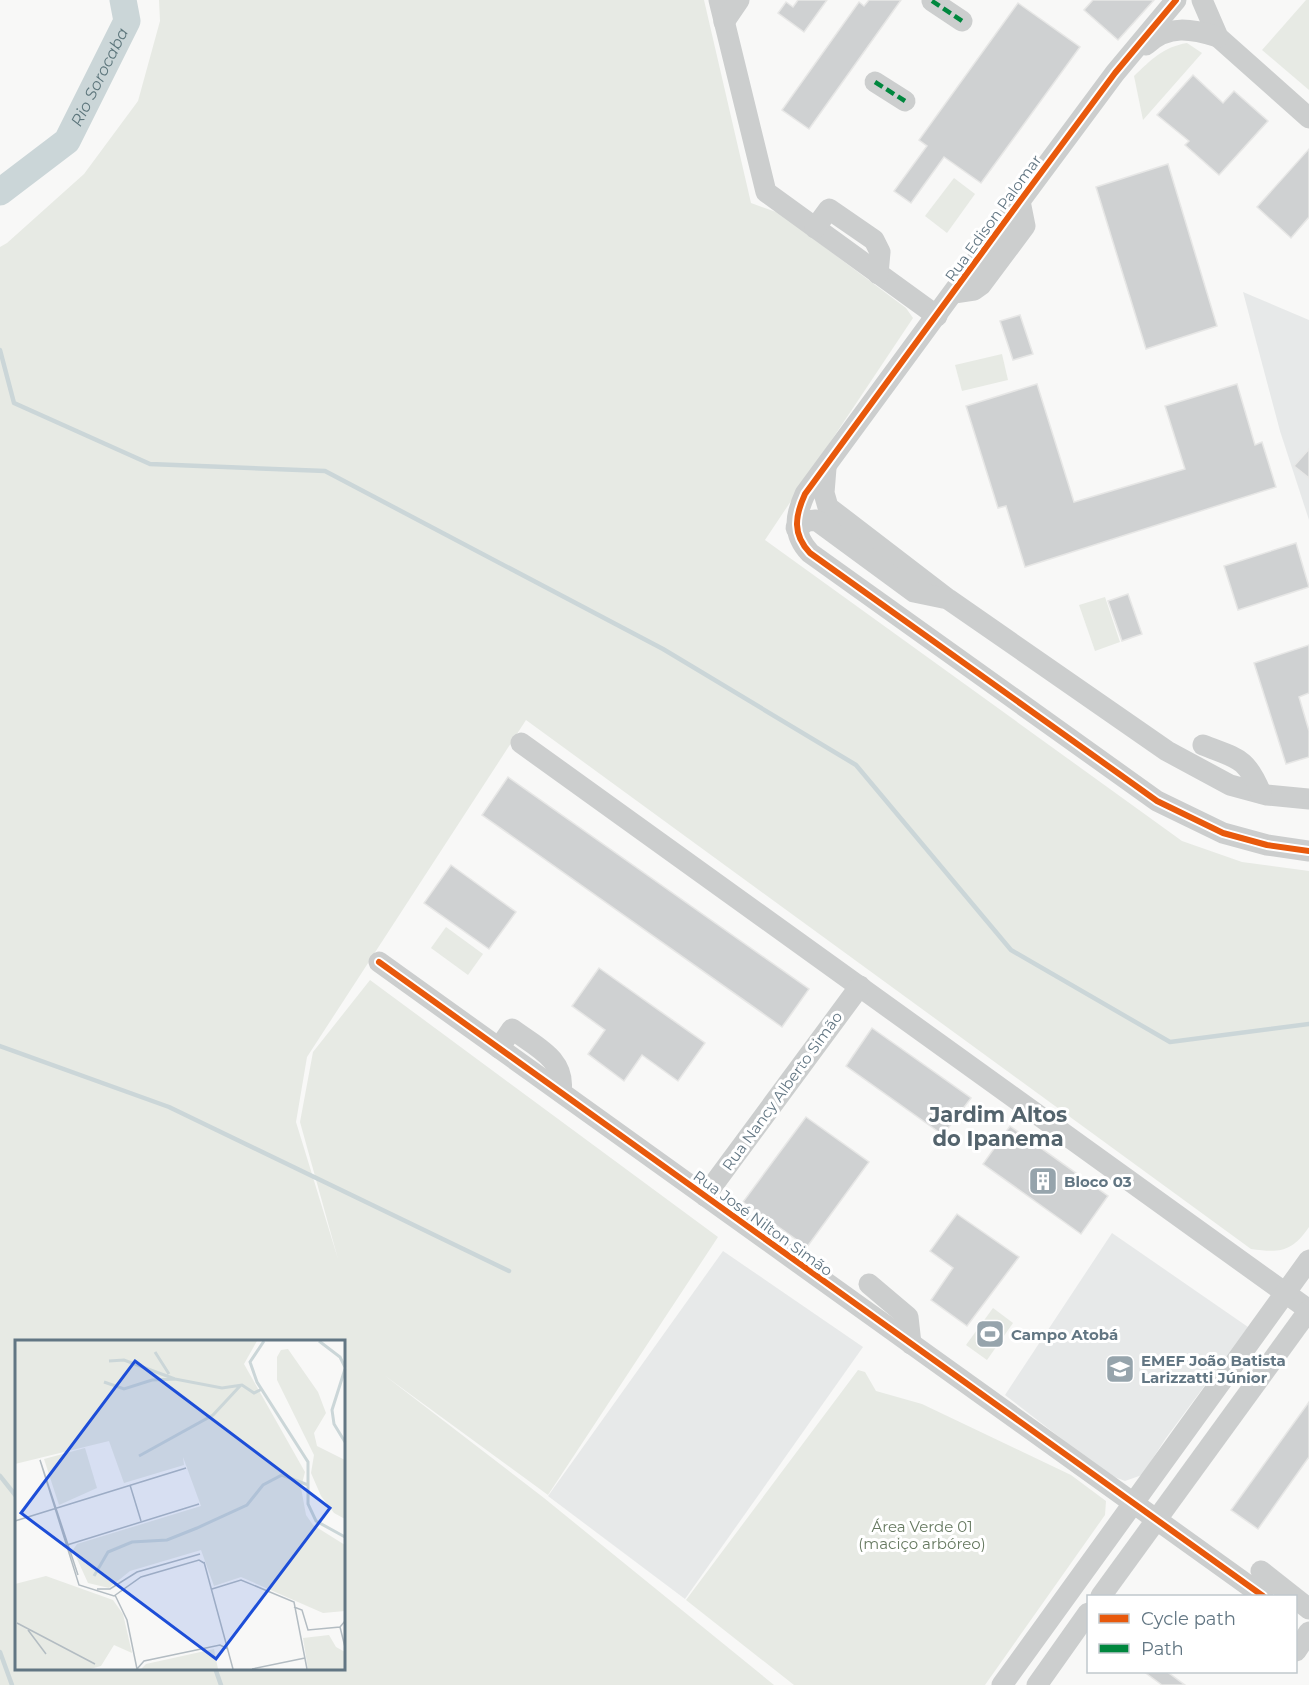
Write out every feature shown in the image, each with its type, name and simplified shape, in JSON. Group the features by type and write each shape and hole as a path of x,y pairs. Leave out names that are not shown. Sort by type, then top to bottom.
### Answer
{"street":[{"path":"719,0 766,192 937,316"},
{"path":"724,22 739,0"},
{"path":"1116,73 1176,0"},
{"path":"1202,0 1218,37"},
{"path":"932,1 962,21"},
{"path":"1116,73 1152,39 1168,31 1195,30 1218,37 1309,118"},
{"name":"Rua Edison Palomar","path":"796,528 805,494 1116,73"},
{"path":"875,82 905,101"},
{"path":"826,468 824,493 828,507 948,599 1167,751 1213,778 1261,793 1309,799"},
{"path":"948,599 914,592 816,520 808,521 796,528 798,538 810,552 1157,801 1223,833 1267,845 1309,851"},
{"path":"521,743 1309,1310 1102,1595"},
{"path":"1213,778 1203,745 1241,760 1252,773 1261,793"},
{"name":"Rua José Nilton Simão","path":"379,962 1156,1520 1256,1588 1274,1595"},
{"name":"Rua Nancy Alberto Simão","path":"705,1196 860,986"},
{"path":"1002,1685 1309,1260"},
{"path":"869,1284 908,1317 911,1344"},
{"path":"1037,1685 1087,1616"},
{"path":"1297,1621 1309,1631 1297,1649"}],"shaded area":[{"path":"1243,292 1309,320 1309,520 1280,431"},
{"name":"EMEF João Batista Larizzatti Júnior","path":"1112,1233 1248,1327 1166,1438 1142,1475 1125,1481 1107,1474 1005,1395"},
{"path":"723,1251 863,1347 685,1599 548,1496"}],"green space":[{"path":"159,0 704,0 751,203 779,213 906,308 913,318 765,540 1182,841 1242,862 1309,871 1309,1227 1297,1242 1284,1249 1270,1251 1251,1249 526,720 307,1057 296,1122 338,1259 300,1122 313,1052 370,980 718,1237 548,1495 384,1375 544,1498 774,1685 0,1685 0,247 84,174 138,101 160,21"},
{"path":"1306,0 1309,0 1309,90 1262,50"},
{"path":"1187,43 1202,53 1143,120 1134,76 1164,51"},
{"path":"954,178 975,194 947,233 925,216"},
{"path":"1002,354 1008,380 962,391 955,365"},
{"path":"1105,597 1120,642 1095,651 1079,605"},
{"path":"446,927 483,954 468,975 431,948"},
{"name":"Campo Atobá","path":"993,1308 1013,1323 987,1360 966,1345"},
{"name":"Área Verde 01 (maciço arbóreo)","path":"858,1370 865,1372 876,1391 922,1404 1071,1475 1106,1501 1105,1515 985,1685 794,1685 686,1600"}],"building":[{"path":"798,0 827,0 804,32 778,13 786,2 793,7"},
{"path":"869,0 901,0 809,129 782,110 859,2 864,6"},
{"path":"1093,0 1154,0 1118,40 1084,10"},
{"path":"1018,3 1080,47 981,183 944,157 911,203 894,191 927,146 919,140"},
{"path":"1193,75 1223,103 1234,91 1268,121 1219,175 1185,145 1189,141 1157,115"},
{"path":"1309,149 1309,217 1291,238 1257,207"},
{"path":"1168,164 1217,326 1146,349 1096,187"},
{"path":"1020,315 1033,354 1013,360 1000,321"},
{"path":"1037,384 1074,502 1185,469 1165,406 1237,384 1255,445 1262,442 1276,487 1025,567 1006,506 998,508 966,406"},
{"path":"1309,449 1309,478 1294,466"},
{"path":"1296,543 1309,587 1238,610 1224,566"},
{"path":"1128,594 1142,634 1122,641 1108,601"},
{"path":"1309,645 1309,693 1299,697 1309,731 1309,757 1286,764 1254,663"},
{"path":"508,777 809,989 782,1027 482,815"},
{"path":"451,865 516,912 489,949 424,903"},
{"path":"599,968 705,1043 678,1081 642,1055 624,1081 588,1054 605,1030 572,1006"},
{"path":"872,1028 971,1098 943,1135 846,1066"},
{"path":"806,1117 869,1162 807,1247 743,1202"},
{"path":"1010,1126 1108,1196 1081,1234 983,1164"},
{"path":"957,1214 1019,1257 967,1326 931,1300 953,1268 930,1251"},
{"path":"1309,1402 1309,1457 1258,1529 1231,1510"},
{"path":"1146,1673 1169,1673 1185,1685 1162,1685"}],"waterway":[{"name":"Rio Sorocaba","path":"0,192 67,141 127,21 123,0"},
{"path":"0,350 14,403 150,464 325,471 663,649 856,765 1011,950 1170,1042 1309,1024"},
{"path":"0,1046 169,1107 509,1271"},
{"path":"0,1476 15,1495"},
{"path":"0,1652 12,1685"},
{"path":"216,1670 221,1685"}],"marked path":[{"path":"932,1 962,21"},
{"path":"875,82 905,101"}],"cycle path":[{"path":"1176,0 1115,73 805,494 797,517 798,532 810,553 1157,801 1223,833 1267,845 1309,851"},
{"path":"379,962 1262,1595"}],"place":[{"name":"Bloco 03","path":"1043,1181"},
{"name":"Campo Atobá","path":"990,1334"},
{"name":"EMEF João Batista Larizzatti Júnior","path":"1120,1369"}],"district":[{"name":"Jardim Altos do Ipanema","path":"998,1126"}]}
